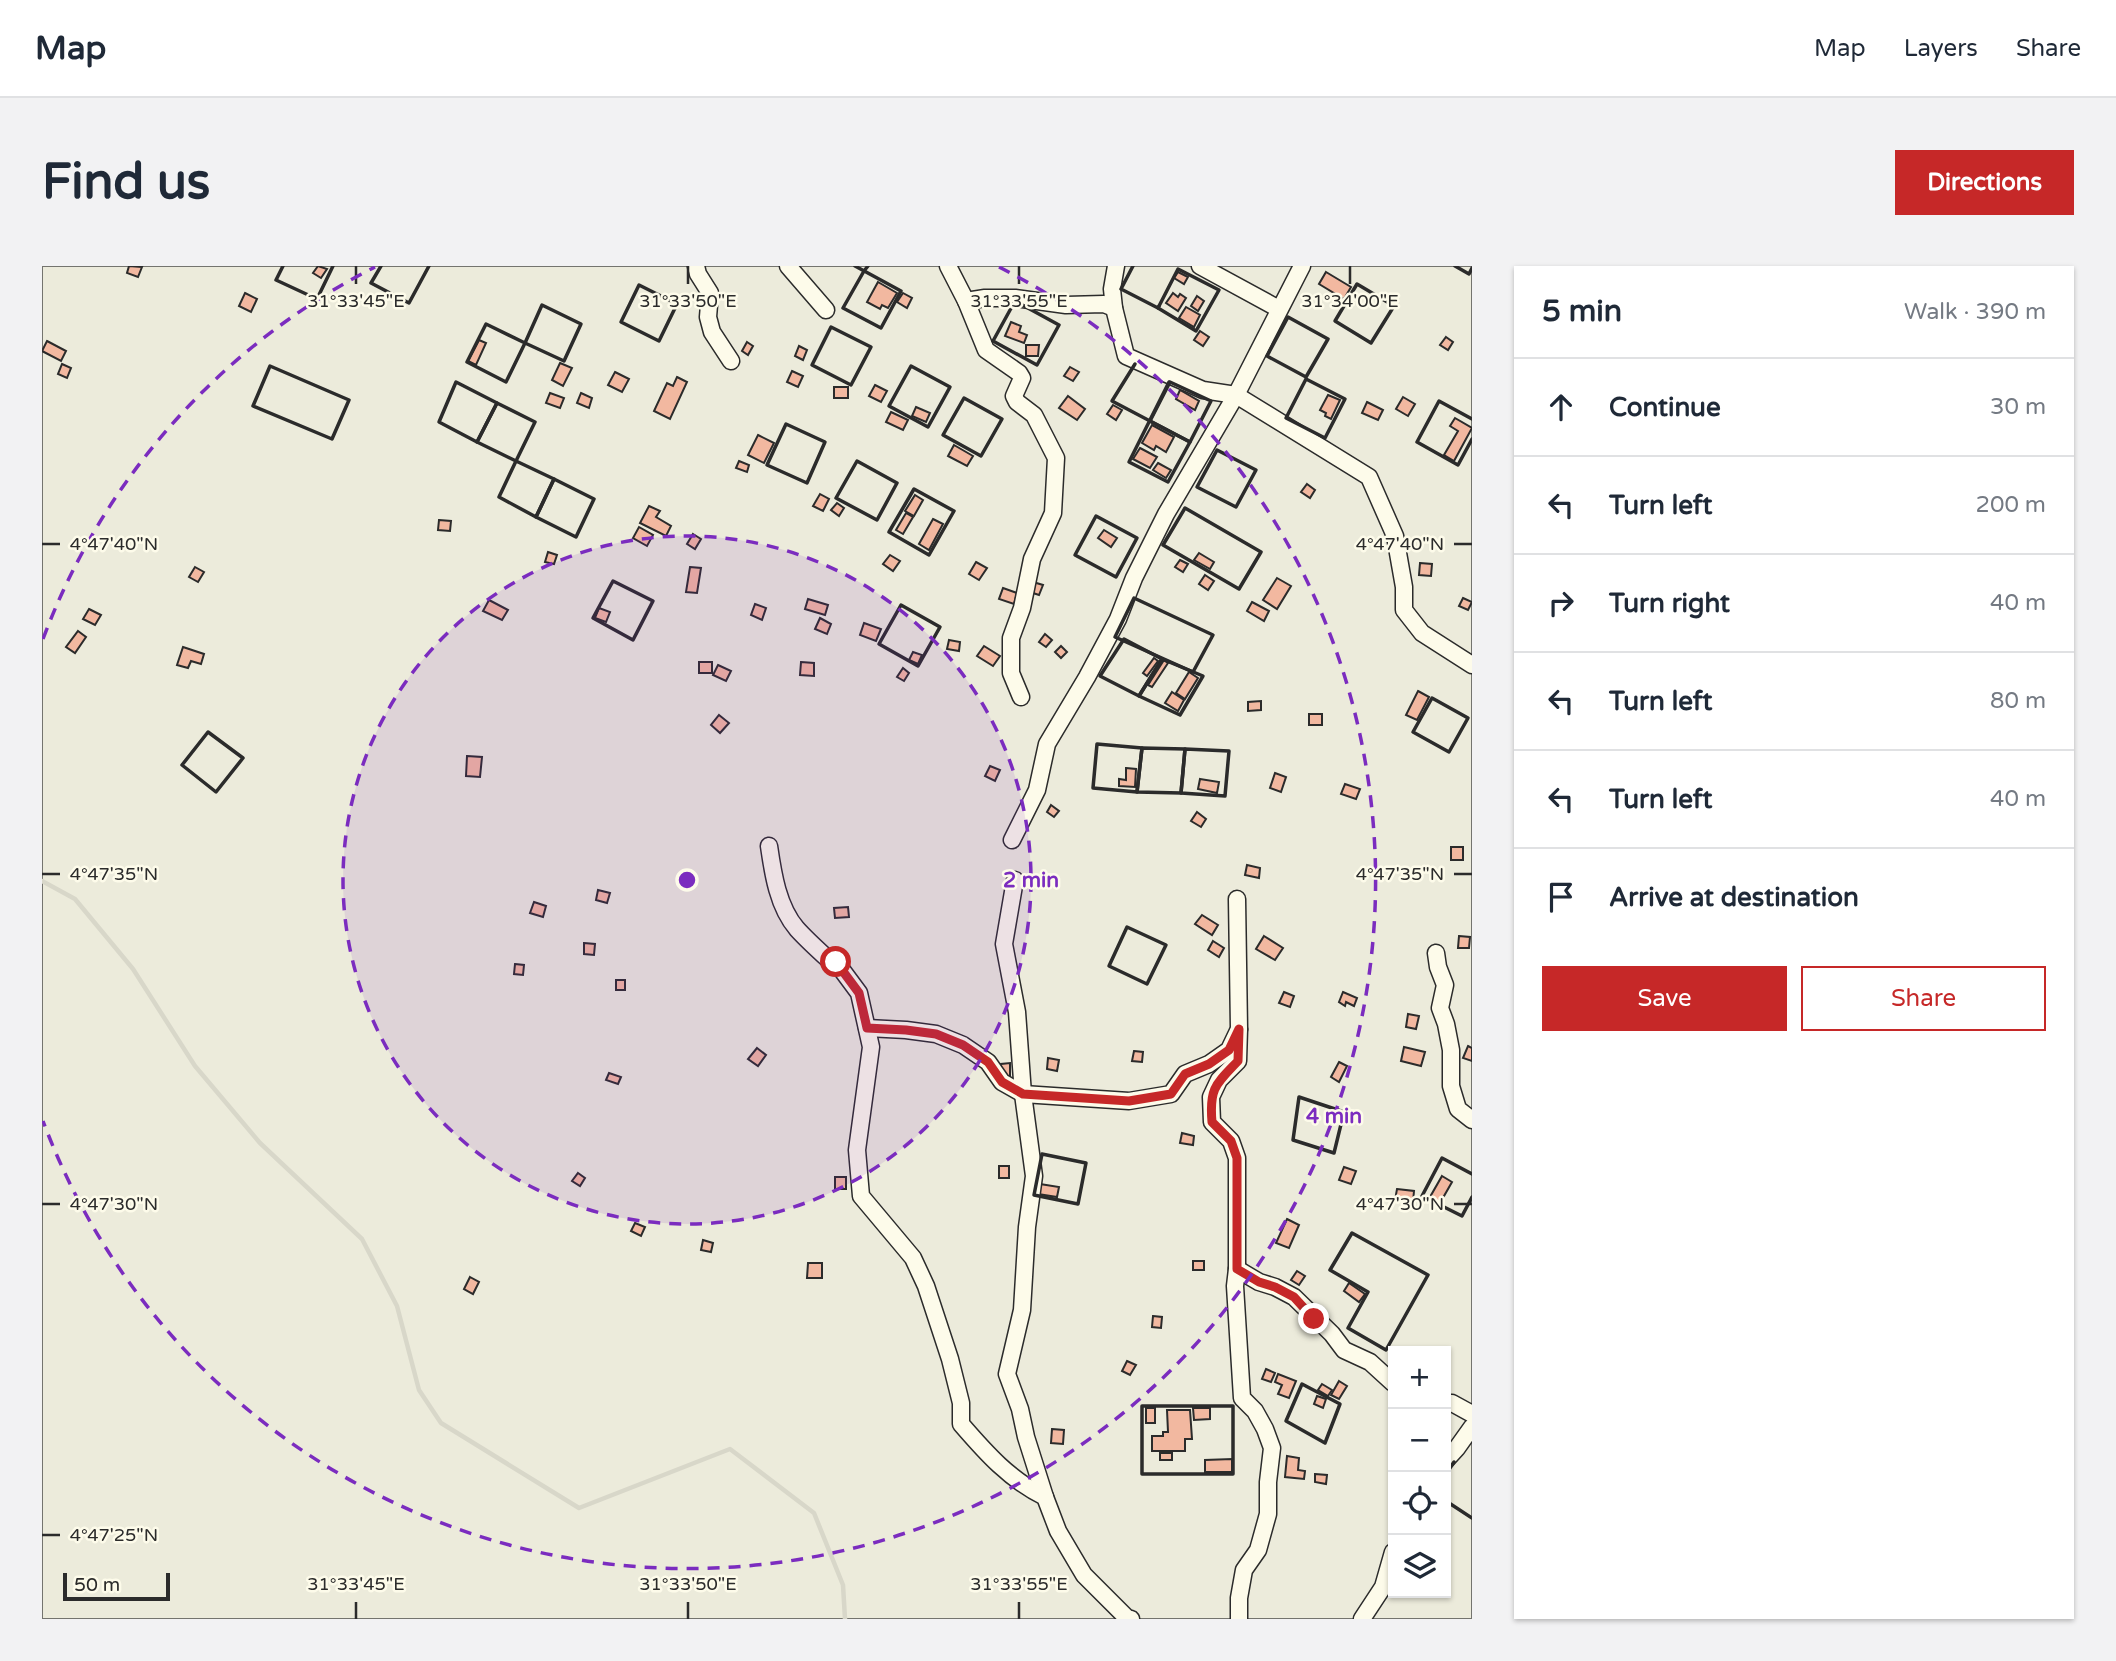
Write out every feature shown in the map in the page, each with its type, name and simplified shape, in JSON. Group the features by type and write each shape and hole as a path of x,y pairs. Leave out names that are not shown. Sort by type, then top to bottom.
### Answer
{"street":[{"path":"695,266 710,293 708,317 712,332 731,361"},
{"path":"788,266 826,310"},
{"path":"948,266 986,350 1019,373 1022,378 1014,396 1017,402 1034,415 1056,458 1053,513 1032,559 1022,608 1011,638 1011,673 1021,697"},
{"path":"1116,266 1112,289 1114,308 1126,356 1203,390 1236,395 1368,477 1395,536 1404,587 1404,610 1422,633 1472,665"},
{"path":"1200,266 1279,309"},
{"path":"1012,840 1037,790 1046,744 1118,619 1134,578 1166,514 1236,395 1301,266"},
{"path":"966,301 1015,298 1066,305 1104,304 1114,308"},
{"path":"769,846 783,907 795,927 829,960 836,962 859,993 871,1047 857,1150 861,1196 914,1258 918,1267 950,1359 961,1403 961,1424 998,1465 1045,1497"},
{"path":"1015,880 1004,944 1017,1012 1023,1094 1034,1177 1027,1227 1022,1310 1007,1374 1058,1531 1084,1575 1131,1619"},
{"path":"1237,899 1238,1061 1219,1080 1211,1097 1212,1122 1231,1141 1237,1158 1235,1286 1242,1398 1255,1411 1272,1448 1268,1514 1258,1550 1244,1570 1239,1598 1239,1619"},
{"path":"1436,953 1445,985 1440,1008 1451,1050 1451,1086 1458,1110 1472,1120"},
{"path":"867,1028 936,1034 988,1062 1002,1082 1023,1094 1129,1101 1171,1094 1185,1074 1209,1064 1229,1050 1239,1029"},
{"path":"1237,1269 1294,1297 1332,1334 1344,1350 1370,1362 1388,1378"},
{"path":"1451,1403 1472,1414"},
{"path":"1451,1455 1472,1427"},
{"path":"1362,1619 1383,1587 1388,1570"}],"shaded area":[{"path":"42,266 1472,266 1472,1619 42,1619"}],"building":[{"path":"129,266 142,267 138,277 127,273"},
{"path":"318,266 327,269 321,278 313,273"},
{"path":"1178,272 1188,277 1184,284 1174,278"},
{"path":"1326,272 1351,287 1344,299 1319,284"},
{"path":"878,282 897,293 888,308 882,305 880,309 867,302"},
{"path":"245,293 257,299 251,312 239,306"},
{"path":"903,293 912,298 907,308 897,302"},
{"path":"1173,293 1186,298 1178,311 1166,303"},
{"path":"1197,296 1204,301 1198,311 1191,306"},
{"path":"1186,307 1200,315 1194,327 1179,318"},
{"path":"1011,322 1021,326 1019,332 1027,335 1024,343 1005,336"},
{"path":"1200,331 1209,337 1203,346 1194,340"},
{"path":"1446,337 1453,342 1448,350 1440,345"},
{"path":"479,340 486,343 476,365 468,361"},
{"path":"47,341 66,351 61,361 42,351"},
{"path":"747,342 753,346 748,355 742,351"},
{"path":"1026,345 1039,345 1038,356 1026,356"},
{"path":"799,346 807,350 803,360 795,356"},
{"path":"560,363 572,368 563,386 552,380"},
{"path":"62,364 71,368 67,378 58,374"},
{"path":"1070,367 1079,372 1073,381 1064,376"},
{"path":"792,371 803,376 798,387 787,382"},
{"path":"615,372 629,379 622,392 608,385"},
{"path":"677,377 687,382 670,419 654,411 667,383 673,386"},
{"path":"875,385 887,391 881,402 869,396"},
{"path":"834,387 848,387 848,398 834,398"},
{"path":"1180,390 1199,401 1195,410 1176,399"},
{"path":"550,393 564,398 560,408 546,403"},
{"path":"581,393 592,398 589,408 577,403"},
{"path":"1328,395 1340,400 1331,419 1320,410"},
{"path":"1068,396 1085,409 1077,420 1059,408"},
{"path":"1403,397 1415,404 1408,416 1396,409"},
{"path":"1367,402 1383,410 1378,420 1362,413"},
{"path":"1113,405 1122,410 1116,420 1107,414"},
{"path":"916,407 930,413 926,422 912,416"},
{"path":"891,412 908,420 903,430 886,422"},
{"path":"1455,418 1472,428 1454,461 1444,455 1458,431 1450,426"},
{"path":"1152,425 1174,437 1166,452 1156,446 1154,450 1142,443"},
{"path":"758,435 774,443 764,463 748,455"},
{"path":"954,445 973,456 967,466 948,456"},
{"path":"1140,448 1157,457 1150,468 1133,459"},
{"path":"739,461 749,465 747,472 736,468"},
{"path":"1158,463 1171,470 1166,478 1153,470"},
{"path":"1307,484 1315,490 1310,498 1301,492"},
{"path":"820,494 829,499 823,511 813,506"},
{"path":"915,495 923,500 914,516 905,511"},
{"path":"837,503 844,508 839,516 831,510"},
{"path":"649,506 660,511 656,517 671,526 666,536 640,523"},
{"path":"906,513 913,517 903,534 896,530"},
{"path":"933,519 943,524 929,550 919,544"},
{"path":"439,520 451,521 450,531 438,530"},
{"path":"639,527 653,535 647,546 633,538"},
{"path":"1104,530 1117,538 1111,547 1098,538"},
{"path":"693,534 701,539 695,549 687,544"},
{"path":"548,552 557,555 554,564 545,562"},
{"path":"1199,553 1214,562 1210,569 1194,560"},
{"path":"890,555 900,561 893,571 883,564"},
{"path":"1180,560 1188,564 1183,572 1175,567"},
{"path":"976,562 987,568 979,580 969,574"},
{"path":"1420,563 1432,564 1431,576 1419,575"},
{"path":"195,567 204,572 198,582 189,577"},
{"path":"690,567 701,568 697,593 686,592"},
{"path":"1205,575 1214,581 1208,590 1199,584"},
{"path":"1277,578 1291,586 1277,609 1263,600"},
{"path":"1033,582 1043,585 1039,595 1030,592"},
{"path":"1003,588 1017,593 1014,604 999,599"},
{"path":"1463,598 1472,602 1468,610 1459,606"},
{"path":"808,599 828,605 825,615 805,609"},
{"path":"489,600 508,610 502,620 483,611"},
{"path":"1252,602 1269,611 1264,621 1247,611"},
{"path":"755,604 766,608 762,620 751,615"},
{"path":"599,608 610,612 606,622 595,618"},
{"path":"89,609 101,615 95,625 83,619"},
{"path":"820,618 831,624 827,634 815,629"},
{"path":"864,623 881,629 876,641 860,635"},
{"path":"78,631 86,637 75,653 66,647"},
{"path":"1045,634 1052,640 1046,647 1039,642"},
{"path":"949,640 960,642 959,651 947,649"},
{"path":"984,646 1000,656 993,666 977,656"},
{"path":"1061,646 1067,652 1061,658 1055,652"},
{"path":"183,647 204,654 201,664 191,661 188,668 177,665"},
{"path":"913,652 922,655 918,664 909,660"},
{"path":"1154,658 1158,661 1147,676 1143,673"},
{"path":"1164,660 1168,663 1152,687 1148,685"},
{"path":"699,662 712,662 712,673 699,673"},
{"path":"801,662 814,663 814,676 800,675"},
{"path":"718,665 731,671 726,681 713,675"},
{"path":"903,668 909,673 904,681 897,677"},
{"path":"1189,672 1198,678 1185,699 1176,693"},
{"path":"1418,691 1429,697 1417,720 1406,715"},
{"path":"1172,692 1184,700 1178,711 1165,703"},
{"path":"1261,701 1261,710 1248,711 1248,702"},
{"path":"1309,714 1322,714 1322,725 1309,725"},
{"path":"719,715 729,723 720,733 711,725"},
{"path":"467,756 482,757 480,777 466,776"},
{"path":"990,766 1000,770 995,781 985,776"},
{"path":"1126,768 1136,769 1135,787 1119,786 1119,779 1126,780"},
{"path":"1275,773 1286,777 1281,792 1270,788"},
{"path":"1200,779 1219,782 1217,793 1198,789"},
{"path":"1345,784 1360,789 1356,799 1341,794"},
{"path":"1051,805 1059,811 1054,817 1047,812"},
{"path":"1197,812 1206,819 1201,827 1191,821"},
{"path":"1451,847 1463,847 1463,860 1451,860"},
{"path":"1247,865 1260,868 1259,878 1245,875"},
{"path":"598,890 610,893 607,903 596,900"},
{"path":"534,902 546,906 543,917 530,913"},
{"path":"848,907 849,917 835,918 834,908"},
{"path":"1202,915 1218,925 1212,935 1195,924"},
{"path":"1264,936 1283,948 1275,960 1256,949"},
{"path":"1459,936 1470,937 1469,948 1458,948"},
{"path":"1213,941 1224,948 1219,957 1208,950"},
{"path":"584,943 595,944 594,955 584,954"},
{"path":"515,964 524,965 523,975 514,974"},
{"path":"616,980 625,980 625,990 616,990"},
{"path":"1284,992 1294,996 1290,1007 1279,1003"},
{"path":"1343,992 1357,998 1354,1006 1346,1002 1345,1006 1339,1002"},
{"path":"1408,1014 1419,1016 1416,1029 1406,1027"},
{"path":"1468,1046 1472,1048 1472,1061 1463,1058"},
{"path":"1404,1047 1425,1052 1421,1066 1401,1061"},
{"path":"757,1048 766,1055 758,1066 748,1059"},
{"path":"1134,1051 1143,1052 1142,1062 1132,1061"},
{"path":"1048,1058 1059,1060 1057,1071 1047,1069"},
{"path":"1339,1062 1347,1066 1339,1082 1331,1077"},
{"path":"1010,1063 1010,1076 1001,1076 1001,1064"},
{"path":"609,1073 621,1077 618,1084 606,1080"},
{"path":"1182,1133 1194,1136 1193,1145 1180,1143"},
{"path":"999,1166 1009,1166 1009,1178 999,1178"},
{"path":"1344,1167 1356,1171 1351,1184 1339,1180"},
{"path":"578,1173 585,1178 580,1186 572,1181"},
{"path":"1442,1176 1452,1182 1440,1203 1430,1197"},
{"path":"835,1177 846,1177 846,1189 835,1189"},
{"path":"1040,1184 1059,1187 1057,1197 1038,1194"},
{"path":"1397,1189 1414,1191 1413,1202 1395,1200"},
{"path":"1287,1219 1299,1225 1289,1248 1276,1243"},
{"path":"635,1223 645,1227 641,1236 631,1231"},
{"path":"703,1240 713,1243 711,1252 701,1250"},
{"path":"1193,1261 1204,1261 1204,1270 1193,1270"},
{"path":"808,1263 822,1263 822,1278 807,1278"},
{"path":"1297,1271 1305,1276 1299,1285 1291,1280"},
{"path":"470,1277 479,1282 473,1294 464,1289"},
{"path":"1349,1283 1365,1294 1359,1302 1344,1291"},
{"path":"1153,1316 1162,1317 1161,1328 1152,1327"},
{"path":"1127,1361 1136,1365 1130,1375 1122,1371"},
{"path":"1266,1369 1275,1373 1271,1382 1262,1379"},
{"path":"1278,1374 1296,1381 1289,1398 1278,1394 1282,1385 1275,1382"},
{"path":"1339,1381 1347,1386 1339,1399 1331,1395"},
{"path":"1322,1384 1332,1390 1328,1396 1318,1390"},
{"path":"1317,1396 1326,1399 1323,1408 1314,1404"},
{"path":"1146,1408 1155,1408 1155,1423 1146,1423"},
{"path":"1193,1408 1210,1408 1210,1419 1194,1420"},
{"path":"1167,1410 1190,1410 1192,1439 1185,1439 1185,1451 1152,1451 1152,1436 1163,1436 1163,1432 1168,1432"},
{"path":"1052,1429 1064,1430 1063,1444 1051,1443"},
{"path":"1160,1453 1172,1453 1172,1460 1160,1460"},
{"path":"1287,1456 1299,1458 1298,1470 1305,1471 1304,1479 1285,1477"},
{"path":"1232,1459 1232,1472 1205,1472 1205,1460"},
{"path":"1315,1474 1327,1475 1326,1484 1315,1482"}],"waterway":[{"path":"42,881 75,899 133,969 195,1066 260,1143 362,1239 397,1306 419,1390 441,1423 579,1508 730,1449 814,1513 843,1585 845,1619"}],"wall":[{"path":"283,266 276,280 317,299 333,266"},
{"path":"381,266 371,283 409,303 429,266"},
{"path":"855,266 901,291 881,328 843,308 864,271 868,266"},
{"path":"1133,266 1121,289 1158,308 1159,306"},
{"path":"1455,266 1469,274 1472,268"},
{"path":"1178,269 1219,290 1196,331 1158,308 1178,269"},
{"path":"1357,284 1394,306 1371,343 1335,321 1357,284"},
{"path":"639,285 677,304 659,341 621,322 639,285"},
{"path":"1015,301 1059,325 1037,365 993,341 1015,301"},
{"path":"542,305 581,324 564,361 525,343 542,305"},
{"path":"1288,317 1328,339 1306,377 1267,356 1288,317"},
{"path":"486,324 525,343 506,382 467,362 486,324"},
{"path":"831,327 871,347 851,385 812,365 831,327"},
{"path":"1135,364 1112,401 1150,421"},
{"path":"270,366 349,400 332,439 253,406 270,366"},
{"path":"911,366 950,387 928,427 889,406 911,366"},
{"path":"1306,379 1345,399 1325,438 1286,418 1306,379"},
{"path":"456,382 497,403 477,442 439,422 456,382"},
{"path":"1150,421 1190,442 1168,482 1129,462 1169,382"},
{"path":"1170,382 1211,401 1190,442 1150,421 1170,382"},
{"path":"964,398 1002,419 981,456 943,435 964,398"},
{"path":"1472,419 1439,401 1417,442 1458,465 1472,439"},
{"path":"497,403 535,422 516,461 477,442 497,403"},
{"path":"786,424 825,442 807,483 767,465 786,424"},
{"path":"1217,450 1256,470 1236,507 1197,487 1217,450"},
{"path":"516,461 554,479 536,517 499,497 516,461"},
{"path":"857,461 897,483 877,520 836,498 857,461"},
{"path":"554,479 594,499 576,537 536,517 554,479"},
{"path":"914,489 954,511 929,555 889,532 914,489"},
{"path":"1185,508 1261,552 1239,589 1163,545 1185,508"},
{"path":"1096,516 1137,538 1116,577 1075,555 1096,516"},
{"path":"613,581 653,601 633,640 593,618 613,581"},
{"path":"1134,598 1213,635 1193,672 1115,637 1134,598"},
{"path":"901,605 940,627 918,666 879,644 901,605"},
{"path":"1124,639 1162,659 1139,696 1100,676 1124,639"},
{"path":"1162,659 1203,676 1180,715 1139,696 1162,659"},
{"path":"1432,698 1468,718 1449,752 1413,732 1432,698"},
{"path":"208,732 243,758 216,792 182,765 208,732"},
{"path":"1097,744 1142,748 1137,792 1093,788 1097,744"},
{"path":"1142,748 1185,749 1181,793 1137,792 1142,748"},
{"path":"1185,749 1229,751 1225,796 1181,793 1185,749"},
{"path":"1127,927 1166,945 1147,984 1109,966 1127,927"},
{"path":"1299,1097 1344,1112 1334,1153 1293,1140 1299,1097"},
{"path":"1042,1154 1086,1163 1078,1204 1034,1195 1042,1154"},
{"path":"1472,1174 1442,1158 1422,1196 1462,1216 1472,1197"},
{"path":"1352,1233 1428,1275 1386,1350 1348,1328 1368,1292 1330,1270 1352,1233"},
{"path":"1302,1384 1340,1404 1325,1443 1286,1421 1302,1384"},
{"path":"1142,1406 1233,1406 1233,1474 1142,1474 1142,1406"},
{"path":"1447,1472 1454,1462"},
{"path":"1451,1504 1472,1518"}],"route":[{"path":"836,962 859,993 867,1028 936,1034 963,1045 988,1062 1002,1082 1023,1094 1129,1101 1171,1094 1185,1074 1209,1064 1229,1050 1239,1029 1238,1061 1219,1080 1211,1097 1212,1122 1231,1141 1237,1158 1237,1269 1294,1297 1314,1319"}]}
